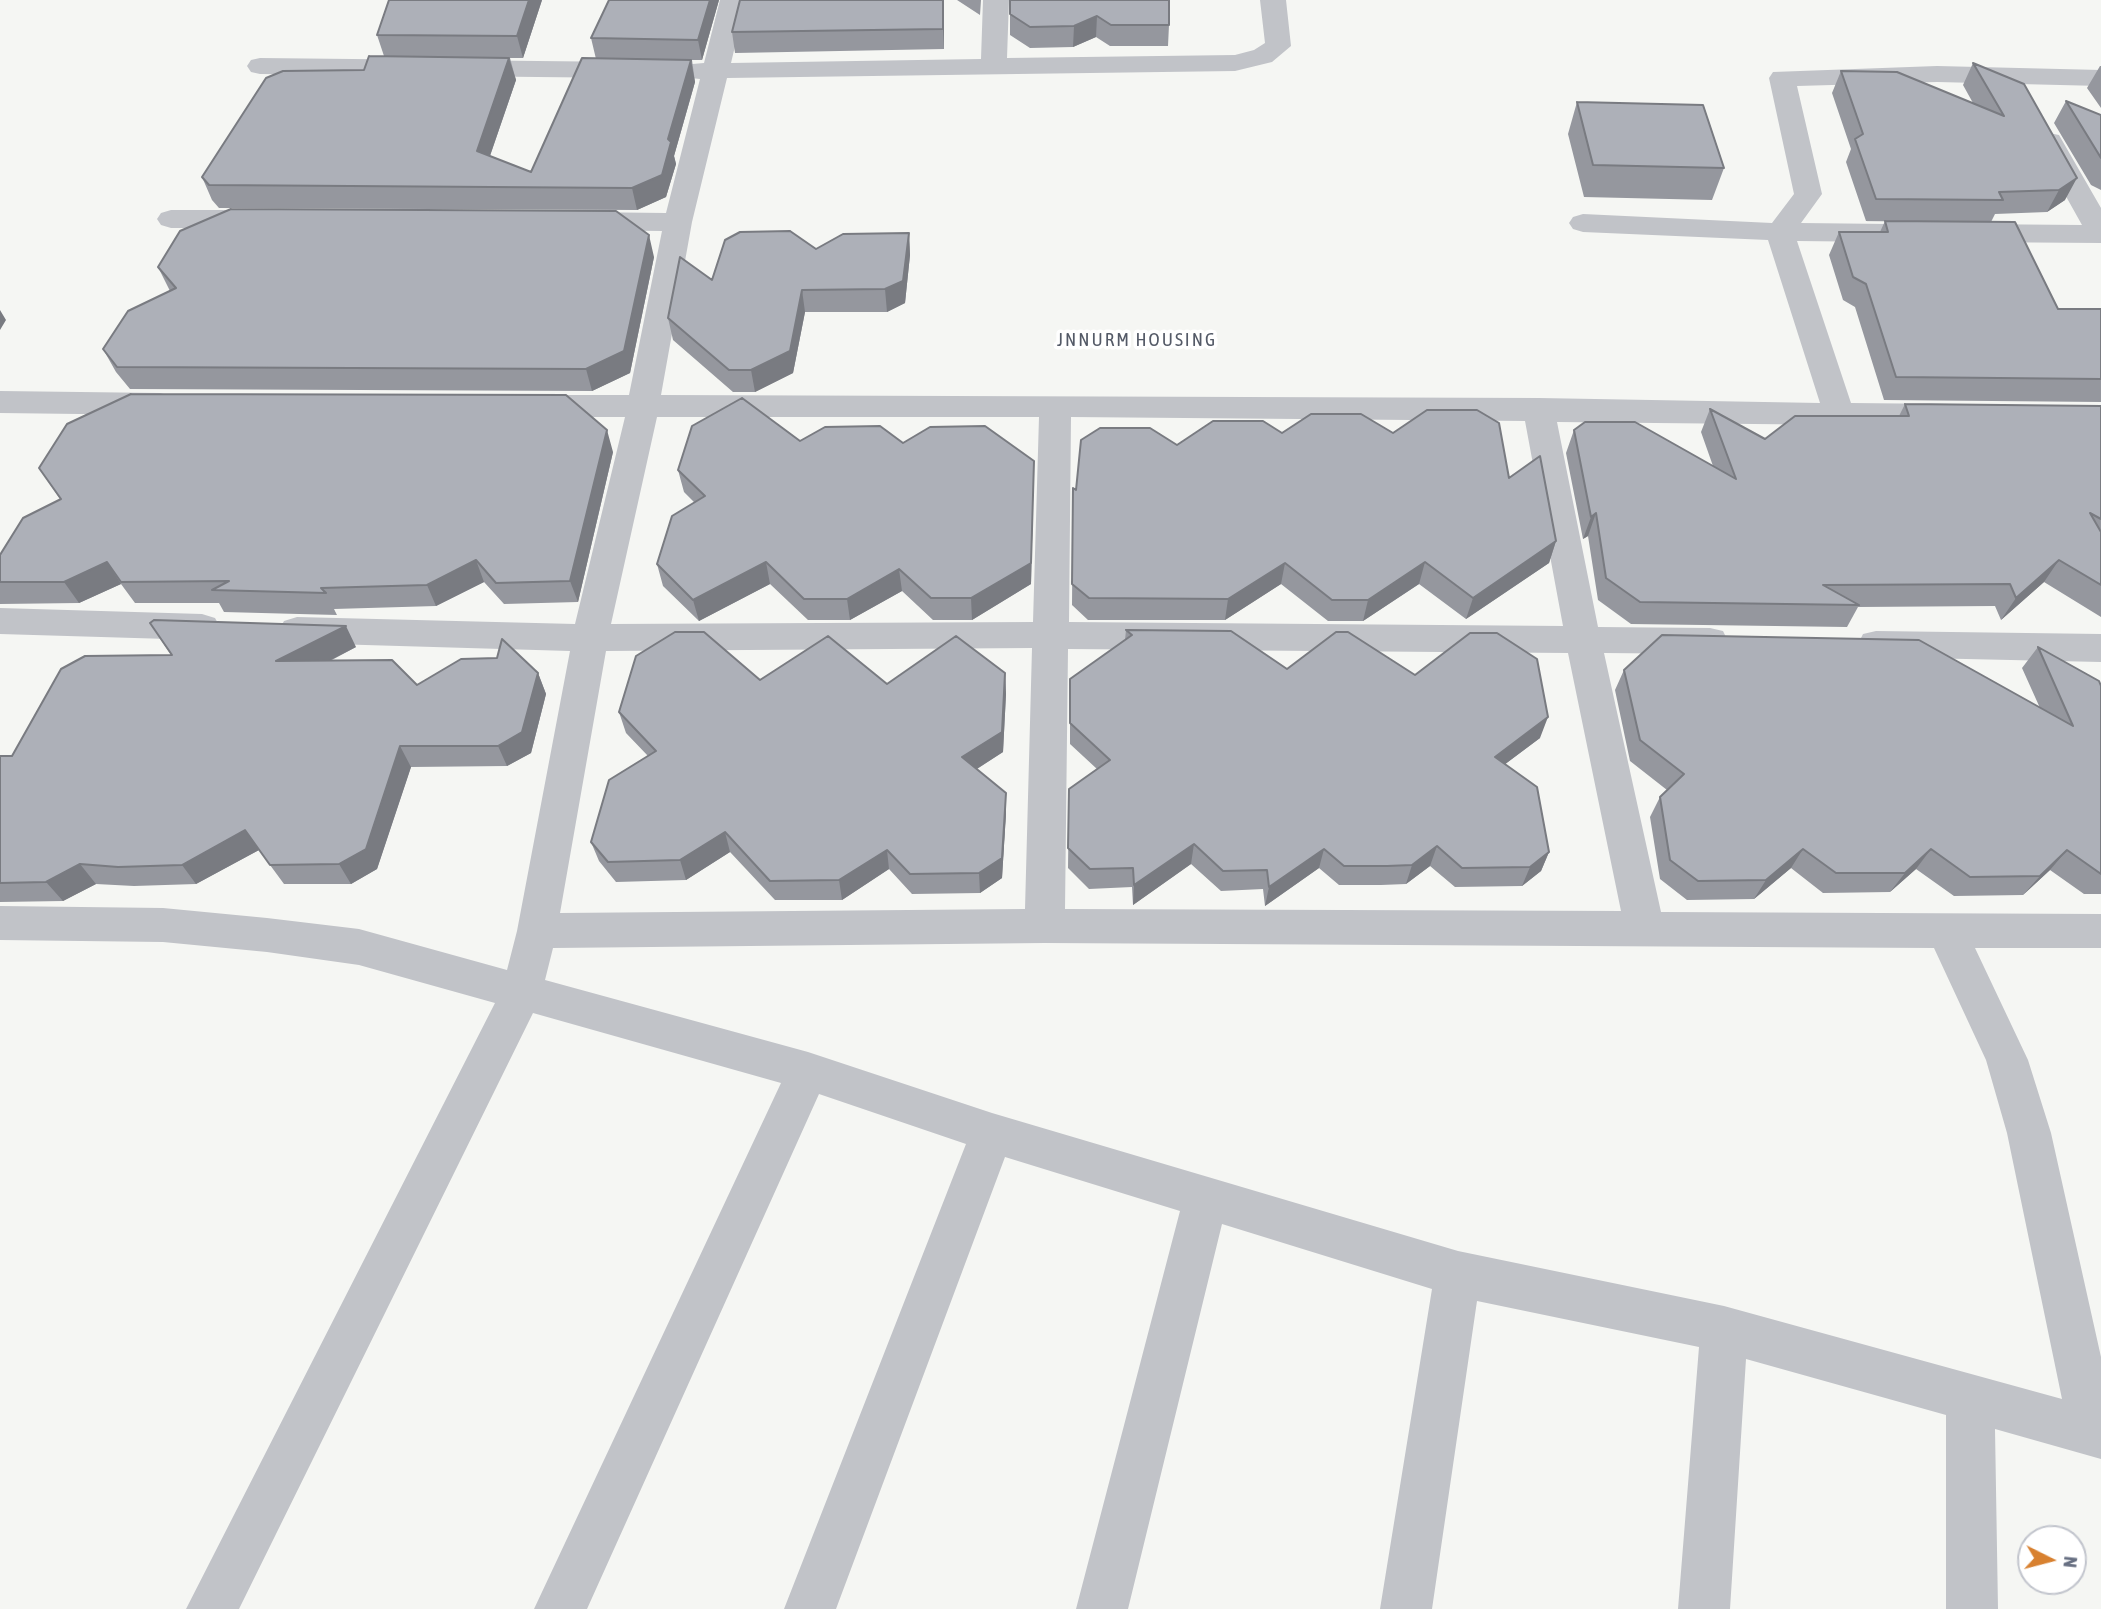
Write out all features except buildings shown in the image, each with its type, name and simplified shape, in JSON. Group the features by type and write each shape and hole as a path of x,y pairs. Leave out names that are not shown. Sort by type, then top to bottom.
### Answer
{"street":[{"path":"212,1609 521,995 537,931 590,638 643,407 678,222 733,0"},
{"path":"994,67 996,0"},
{"path":"260,66 715,71 1236,63 1253,60 1278,46 1273,0"},
{"path":"1780,233 1808,194 1782,78 1937,75 2101,78"},
{"path":"1583,223 1780,233 2101,233 2028,105"},
{"path":"172,219 281,220"},
{"path":"555,221 678,222"},
{"path":"1780,233 1839,414"},
{"path":"0,402 186,405"},
{"path":"505,406 1055,406 1977,415"},
{"path":"1045,926 1055,406"},
{"path":"1539,409 1583,639 1644,927"},
{"path":"0,621 590,638 1051,635 1746,642"},
{"path":"1842,643 2101,648"},
{"path":"0,923 163,925 359,947 521,995 808,1072 992,1133 1458,1274 1724,1329 2097,1433 2029,1133 2007,1060 1946,930"},
{"path":"537,931 1045,926 2101,931"},
{"path":"561,1609 808,1072"},
{"path":"810,1609 992,1133"},
{"path":"1102,1609 1206,1199"},
{"path":"1406,1609 1458,1274"},
{"path":"1704,1609 1724,1329"},
{"path":"1970,1397 1972,1609"}],"district":[{"name":"JNNURM HOUSING","path":"1137,340"}]}
